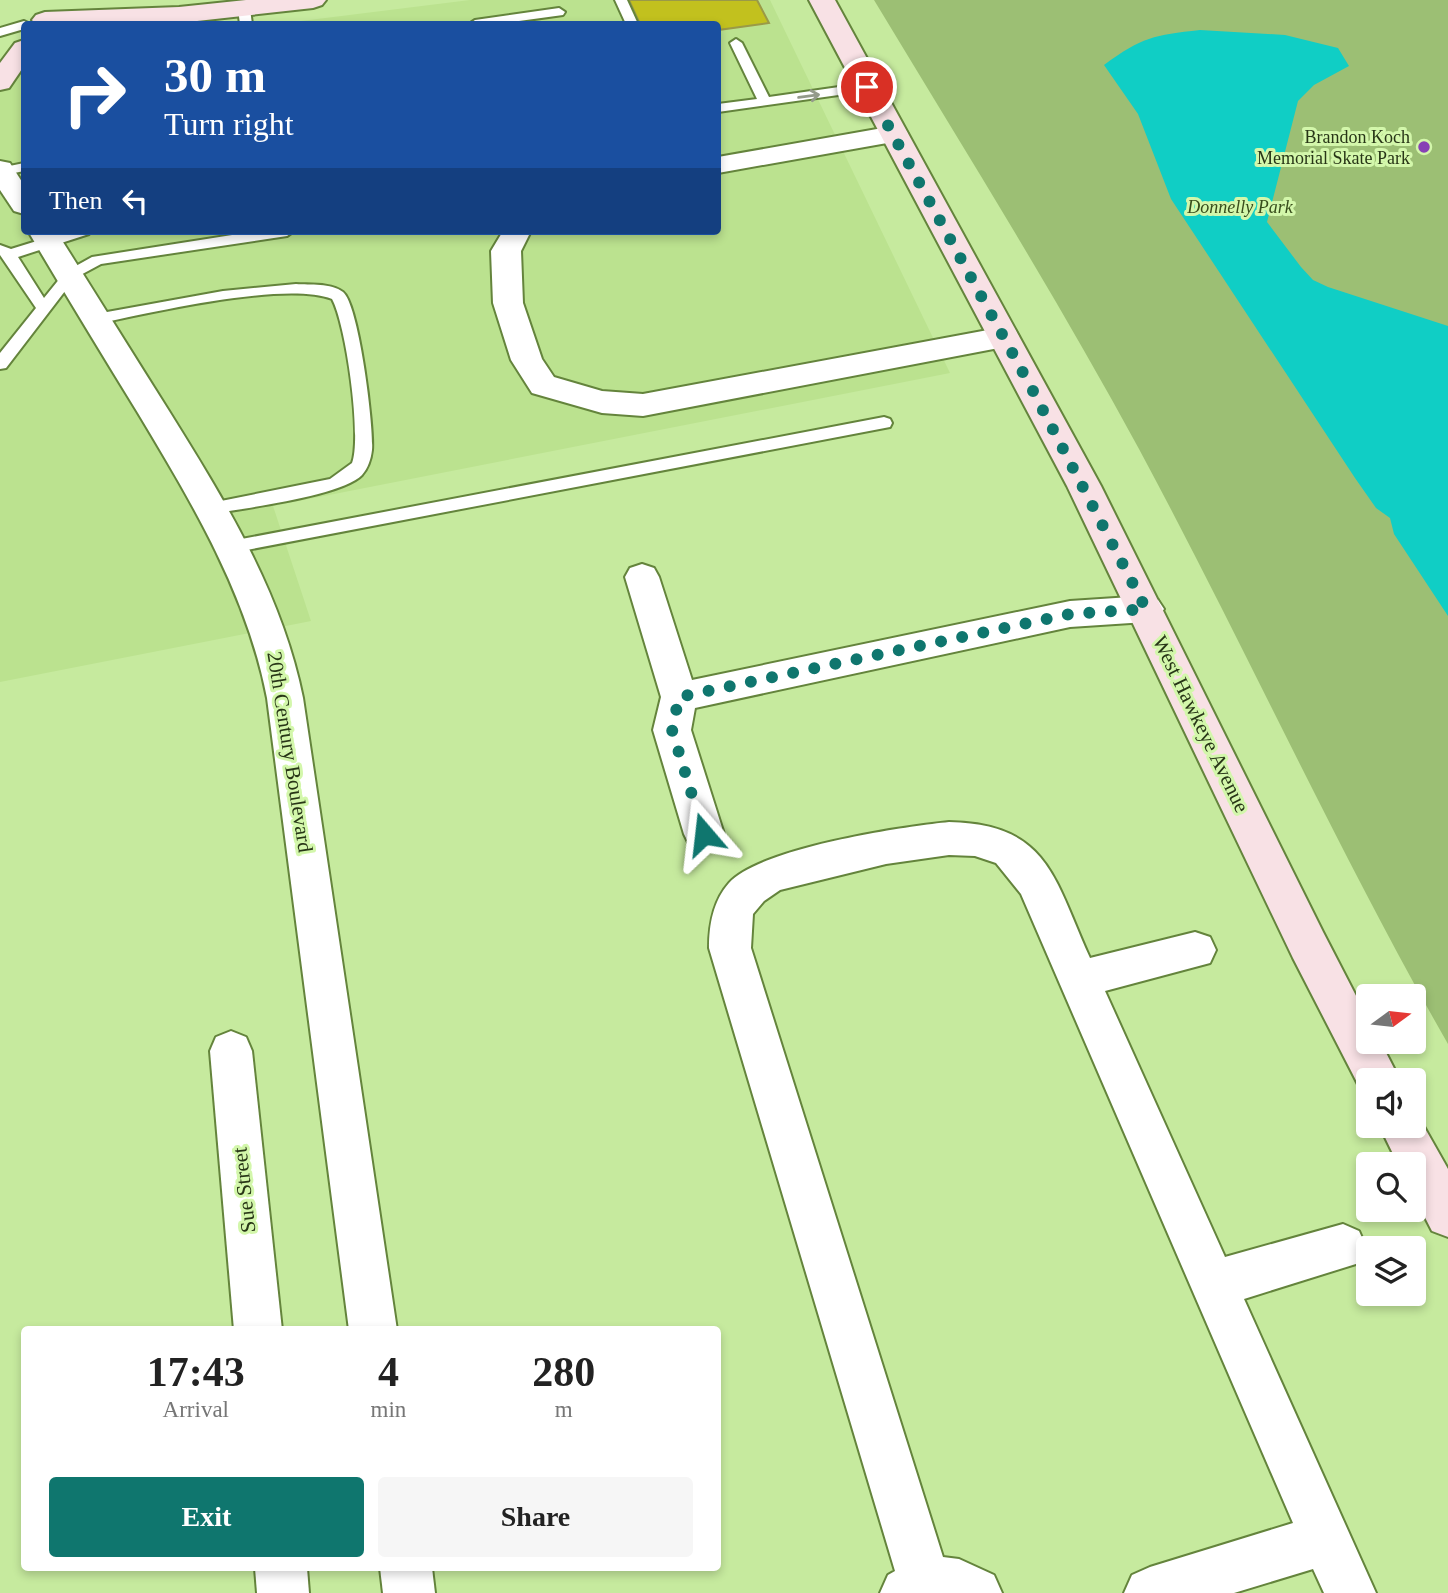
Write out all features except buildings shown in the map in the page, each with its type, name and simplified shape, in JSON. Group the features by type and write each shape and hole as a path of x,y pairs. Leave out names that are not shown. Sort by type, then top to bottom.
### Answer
{"street":[{"path":"36,19 81,0"},
{"path":"36,19 245,17 313,0"},
{"name":"West Hawkeye Avenue","path":"822,0 1004,337 1146,609 1308,945 1372,1068"},
{"path":"0,82 21,52"},
{"path":"721,164 894,134"},
{"path":"9,169 21,198"},
{"path":"515,235 506,251 508,303 527,360 543,385 602,402 643,405 1004,337"},
{"name":"20th Century Boulevard","path":"45,236 212,508 265,623 277,658 285,698 372,1326"},
{"path":"642,577 679,697 672,730 704,834"},
{"path":"679,697 1070,614 1146,609"},
{"path":"976,1593 965,1586 944,1581 915,1588 730,948 728,926 735,905 748,887 770,875 940,838 971,837 998,844 1022,860 1078,979 1350,1593"},
{"path":"1078,979 1195,950"},
{"name":"Sue Street","path":"231,1051 258,1326"},
{"path":"1408,1138 1448,1215"},
{"path":"1213,1284 1343,1247"},
{"path":"1150,1593 1326,1539"},
{"path":"281,1571 283,1593"},
{"path":"406,1571 409,1593"}],"lane":[{"path":"621,0 631,21"},
{"path":"496,21 559,12"},
{"path":"0,32 21,24"},
{"path":"736,43 765,102"},
{"path":"721,108 867,87"},
{"path":"0,364 70,275 97,260 260,235"},
{"path":"44,309 5,252 45,236"},
{"path":"96,319 211,299 293,289 330,290 339,297 347,319 363,432 365,450 361,465 350,477 334,484 212,508"},
{"path":"231,547 884,423"}],"shaded area":[{"path":"470,0 770,0 950,373 273,506 311,621 0,682 0,60 21,56 21,235 721,235 721,21 301,21"}],"green space":[{"name":"Donnelly Park","path":"874,0 1448,0 1448,1044 1426,1005 1426,984 1414,984 1407,971 1139,449 1042,279"}],"water":[{"path":"1200,30 1285,35 1338,48 1349,66 1314,85 1298,101 1267,222 1313,280 1448,326 1448,616 1394,534 1390,518 1376,508 1355,478 1171,199 1138,114 1104,65 1129,48 1149,39"}],"place":[{"name":"Brandon Koch Memorial Skate Park","path":"1424,147"}],"route":[{"path":"704,834 672,730 679,697 1070,614 1146,609 1084,486 867,87"}]}
